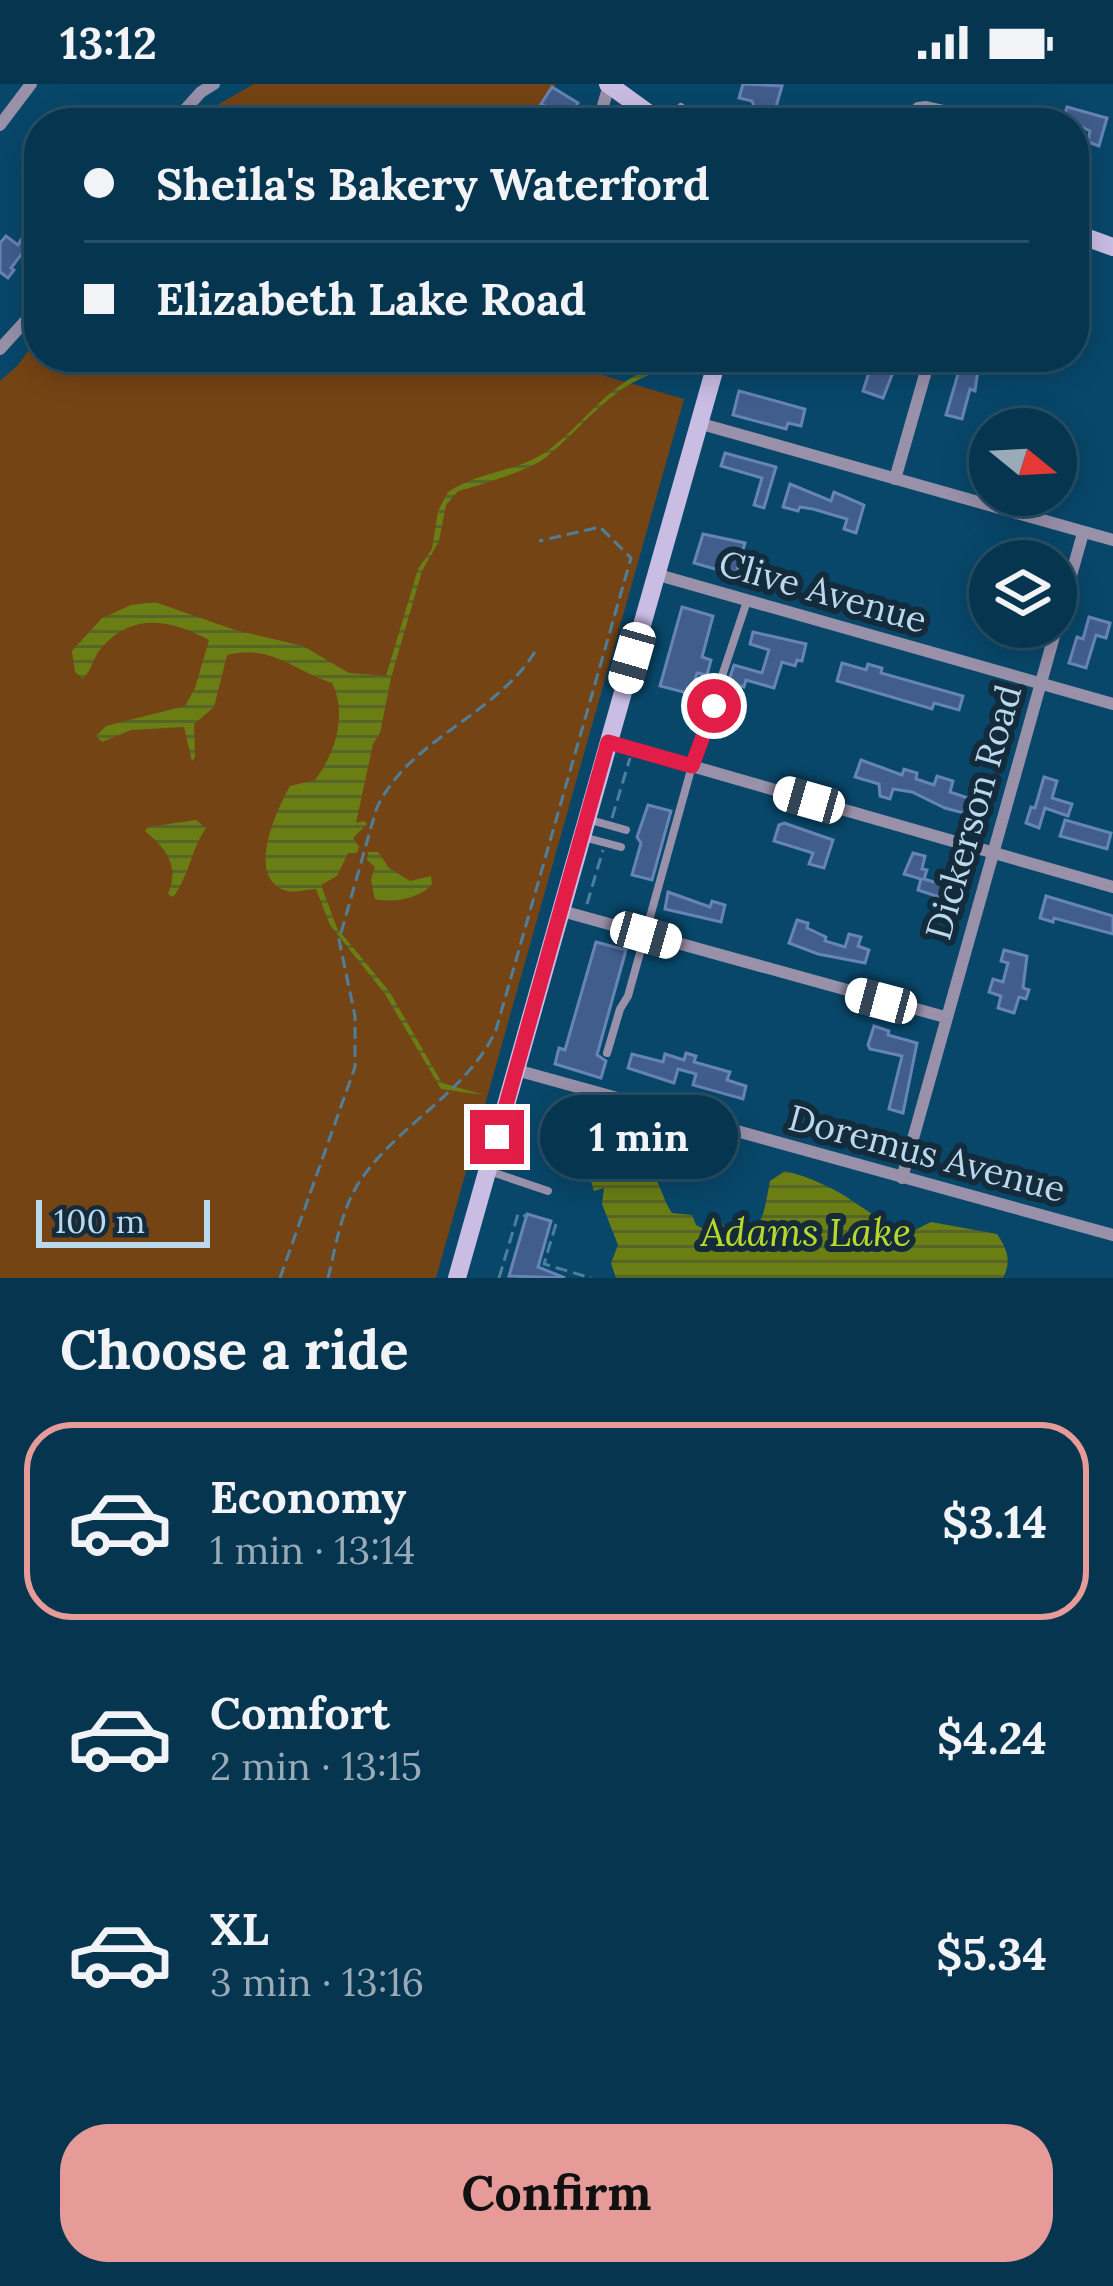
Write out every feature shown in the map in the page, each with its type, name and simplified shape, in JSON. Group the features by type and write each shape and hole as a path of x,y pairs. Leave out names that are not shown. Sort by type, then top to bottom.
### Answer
{"main road":[{"path":"608,84 644,108"},
{"path":"457,1278 713,372"}],"street":[{"path":"0,124 31,84"},
{"path":"189,108 214,84"},
{"path":"0,349 24,323"},
{"path":"895,479 926,372"},
{"path":"698,423 1113,540"},
{"name":"Dickerson Road","path":"902,1178 1083,533"},
{"name":"Clive Avenue","path":"655,574 1113,704"},
{"path":"608,742 1113,887"},
{"path":"562,911 946,1017"},
{"name":"Doremus Avenue","path":"516,1070 1113,1235"}],"lane":[{"path":"607,1053 660,892 692,766 747,601"},
{"path":"584,828 626,830"},
{"path":"584,828 621,847"},
{"path":"488,1170 548,1192"}],"path":[{"path":"328,1278 358,1183 457,1083 496,1030 632,558 600,527 539,541"},
{"path":"280,1278 355,1067 355,1016 339,940 383,794 428,748 512,683 536,650"},
{"path":"500,1278 518,1214 526,1216"},
{"path":"556,1224 544,1264 591,1278"},
{"path":"505,1259 513,1262"}],"shaded area":[{"path":"254,84 556,84 538,108 212,108"},
{"path":"24,357 24,372 591,372 684,399 436,1278 0,1278 0,381"}],"water":[{"path":"662,372 615,394 537,463 458,491 446,505 439,541 422,571 380,733 373,744 356,823 367,824 353,838 357,853 348,853 337,876 321,885 337,928 389,991 442,1083 484,1095 441,1089 385,994 330,925 316,889 287,891 274,884 268,872 268,843 290,786 315,780 333,746 339,708 332,683 269,656 227,655 214,707 194,724 192,761 184,727 131,730 102,742 96,736 106,726 185,706 209,640 167,624 128,628 103,646 83,679 75,672 72,651 102,618 131,605 155,602 235,630 303,646 349,673 386,676 418,569 432,549 438,511 448,492 538,457 634,376"},
{"path":"196,820 206,828 173,897 168,894 169,858 145,831"},
{"path":"368,852 378,852 389,868 410,881 431,876 432,884 405,899 375,899 371,880 375,867 367,860"},
{"name":"Adams Lake","path":"636,1123 653,1128 664,1145 648,1168 672,1213 692,1215 704,1229 721,1221 727,1232 739,1234 755,1227 764,1212 770,1181 785,1171 832,1189 907,1234 931,1222 997,1234 1007,1255 1006,1272 1003,1278 616,1278 611,1263 618,1245 602,1204 604,1188 594,1191 587,1168 609,1170 622,1158"}],"building":[{"path":"743,84 782,86 776,108 755,108 752,101 739,98"},
{"path":"552,87 578,103 575,108 541,104"},
{"path":"1089,113 1107,118 1099,146 1089,142"},
{"path":"24,235 24,251 8,278 0,272 0,243 6,236 18,245"},
{"path":"869,372 893,372 883,398 863,391"},
{"path":"959,372 978,372 962,419 946,415"},
{"path":"739,391 805,409 801,426 788,423 786,429 733,415"},
{"path":"725,453 776,467 764,508 754,505 762,478 721,466"},
{"path":"790,484 831,501 834,492 864,505 856,533 844,529 847,519 783,507"},
{"path":"703,534 745,543 736,575 694,563"},
{"path":"682,607 713,616 702,657 711,660 707,675 697,673 691,694 660,686"},
{"path":"1089,617 1110,623 1106,638 1096,635 1086,668 1069,663 1077,637 1083,639"},
{"path":"753,632 806,644 802,661 797,660 795,666 782,662 774,688 746,680 744,687 728,683 734,665 762,673 769,650 750,644"},
{"path":"842,663 866,670 868,664 882,668 881,673 963,696 959,710 934,703 932,709 837,681"},
{"path":"861,760 902,775 904,769 917,773 916,779 934,785 937,776 953,781 950,792 986,804 983,813 977,811 975,816 945,808 912,792 893,789 890,799 880,796 879,784 855,777"},
{"path":"1044,777 1057,781 1052,798 1072,804 1068,816 1045,808 1039,828 1026,823"},
{"path":"648,805 671,811 652,880 632,875"},
{"path":"1065,820 1111,833 1107,849 1060,836"},
{"path":"784,823 833,840 824,868 809,864 813,853 774,841"},
{"path":"913,853 925,856 924,879 944,885 947,871 965,876 954,902 918,890 921,879 904,874"},
{"path":"668,892 710,907 712,901 725,905 721,922 665,909"},
{"path":"1046,896 1113,916 1113,934 1040,918"},
{"path":"797,920 808,923 807,928 826,937 825,941 845,947 849,934 861,937 858,946 869,950 865,963 789,943"},
{"path":"596,942 626,950 597,1055 606,1061 601,1078 555,1064 559,1048 565,1050"},
{"path":"1004,950 1027,956 1023,988 1029,990 1026,999 1019,997 1014,1013 998,1008 1001,996 989,992 993,979 1003,982 1008,963 1001,961"},
{"path":"874,1026 917,1043 903,1113 889,1109 902,1056 870,1049"},
{"path":"686,1053 696,1056 694,1062 730,1072 727,1080 746,1086 743,1099 693,1085 696,1074 678,1069 674,1083 628,1068 632,1054 663,1062 665,1054 684,1060"},
{"path":"527,1214 551,1221 538,1267 565,1278 509,1276"}],"route":[{"path":"497,1137 608,742 692,766 714,706"}]}
